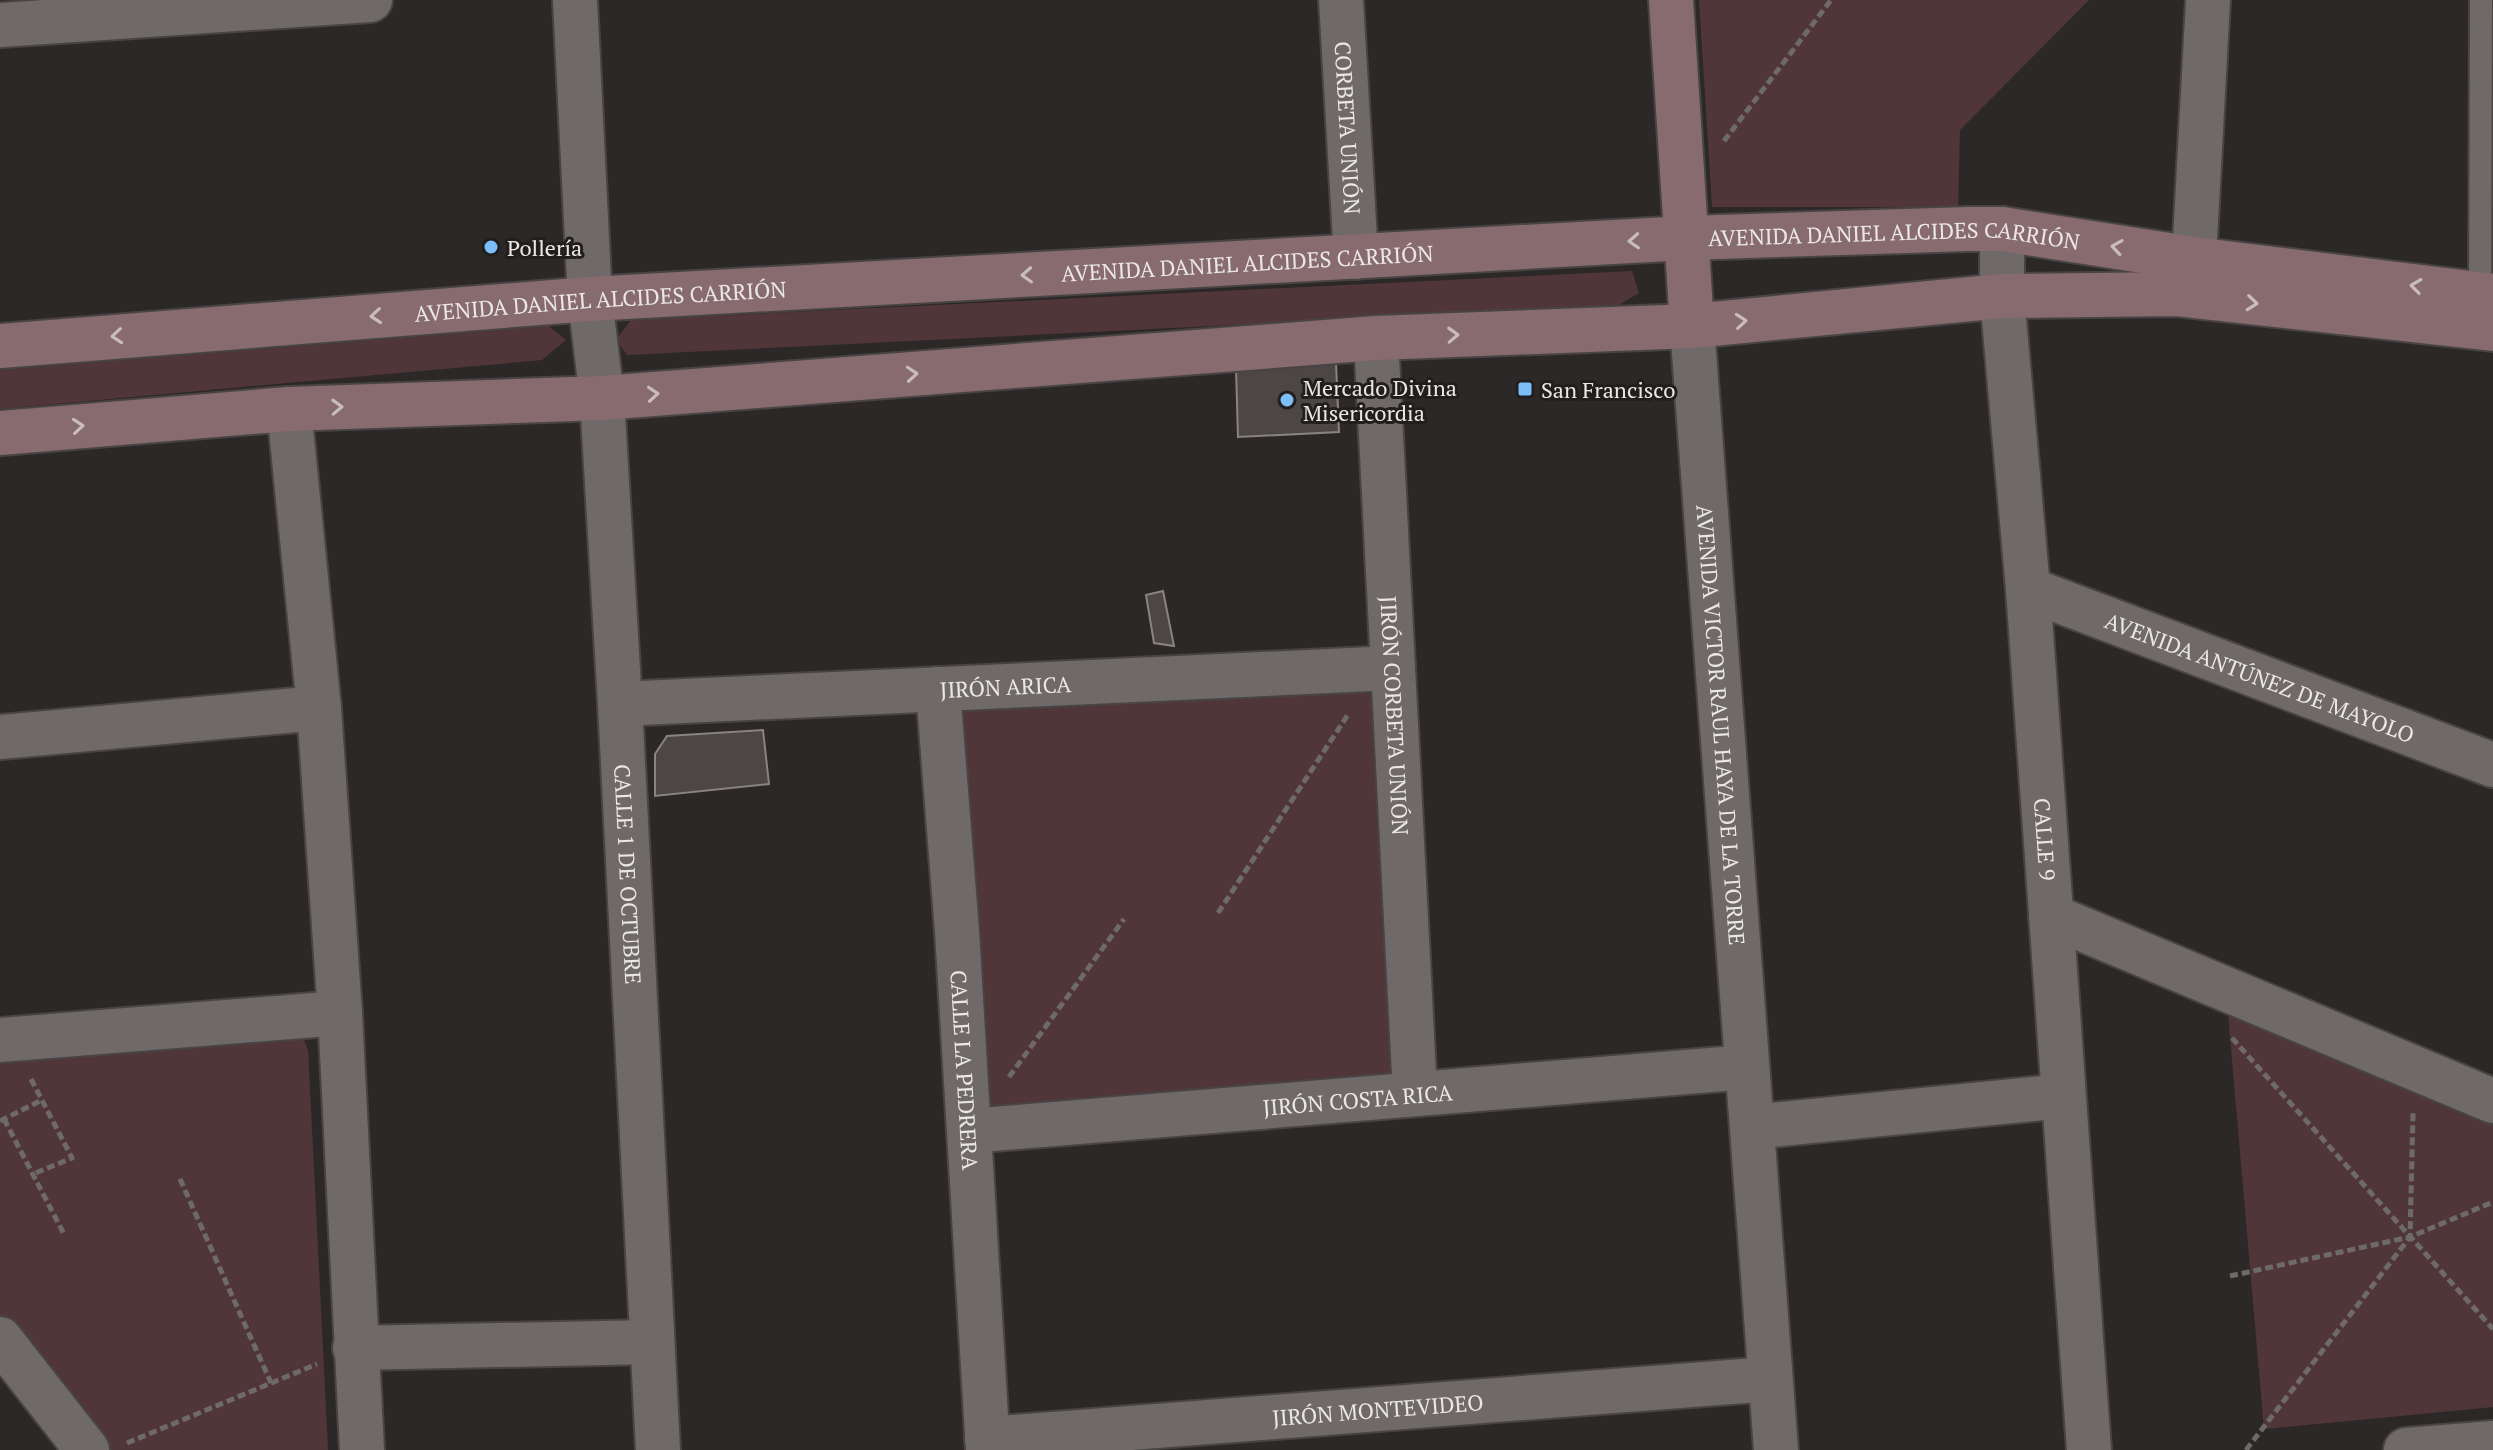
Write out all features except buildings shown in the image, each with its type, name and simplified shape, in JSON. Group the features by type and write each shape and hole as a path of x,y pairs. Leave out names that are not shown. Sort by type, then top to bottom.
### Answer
{"street":[{"path":"27,15 370,0"},
{"name":"CALLE 1 DE OCTUBRE","path":"575,0 590,299 602,398 620,704 658,1450"},
{"name":"CORBETA UNIÓN","path":"1341,0 1356,257"},
{"name":"AVENIDA VICTOR RAUL HAYA DE LA TORRE","path":"1671,0 1692,326 1776,1450"},
{"path":"2194,259 2208,0"},
{"name":"AVENIDA DANIEL ALCIDES CARRIÓN","path":"0,346 590,299 1686,238 2002,229 2489,306"},
{"name":"CALLE 9","path":"2002,229 2002,296 2028,589 2089,1450"},
{"path":"0,433 289,409 602,398 1376,338 1692,326 2002,296 2175,294 2489,306"},
{"name":"JIRÓN CORBETA UNIÓN","path":"1376,338 1415,1094"},
{"path":"289,409 319,708 340,1013 362,1450"},
{"name":"AVENIDA ANTÚNEZ DE MAYOLO","path":"2028,589 2493,765"},
{"name":"JIRÓN ARICA","path":"620,704 1393,668"},
{"name":"CALLE LA PEDRERA","path":"938,689 987,1445"},
{"path":"0,737 319,708"},
{"path":"2051,916 2493,1101"},
{"path":"6,1040 340,1013"},
{"name":"JIRÓN COSTA RICA","path":"969,1131 1747,1067"},
{"path":"1752,1127 2063,1096"},
{"path":"0,1339 106,1447"},
{"path":"355,1348 651,1342"},
{"name":"JIRÓN MONTEVIDEO","path":"987,1445 1770,1379"},
{"path":"2406,1450 2493,1443"}],"lane":[{"path":"2481,0 2489,306"}],"path":[{"path":"1684,193 1831,0"},
{"path":"1218,913 1350,711"},
{"path":"969,1131 1124,919"},
{"path":"2229,1035 2493,1329"},
{"path":"6,1040 72,1158 33,1174"},
{"path":"2246,1450 2410,1237 2414,1068"},
{"path":"42,1100 2,1120 64,1234"},
{"path":"180,1179 271,1383"},
{"path":"2230,1276 2410,1237 2493,1202"},
{"path":"106,1447 355,1348"}],"shaded area":[{"path":"1699,0 2089,0 1960,130 1958,207 1712,207"},
{"path":"1632,271 1639,293 1617,306 627,355 616,340 631,320"},
{"path":"549,326 566,340 542,360 0,409 0,370"},
{"path":"1370,685 1396,1078 977,1118 951,709"},
{"path":"2228,1013 2493,1112 2493,1407 2264,1429"},
{"path":"299,1027 308,1050 328,1450 103,1450 0,1320 0,1055"}],"place":[{"name":"Pollería","path":"491,247"},
{"name":"San Francisco","path":"1525,389"},
{"name":"Mercado Divina Misericordia","path":"1287,400"}]}
